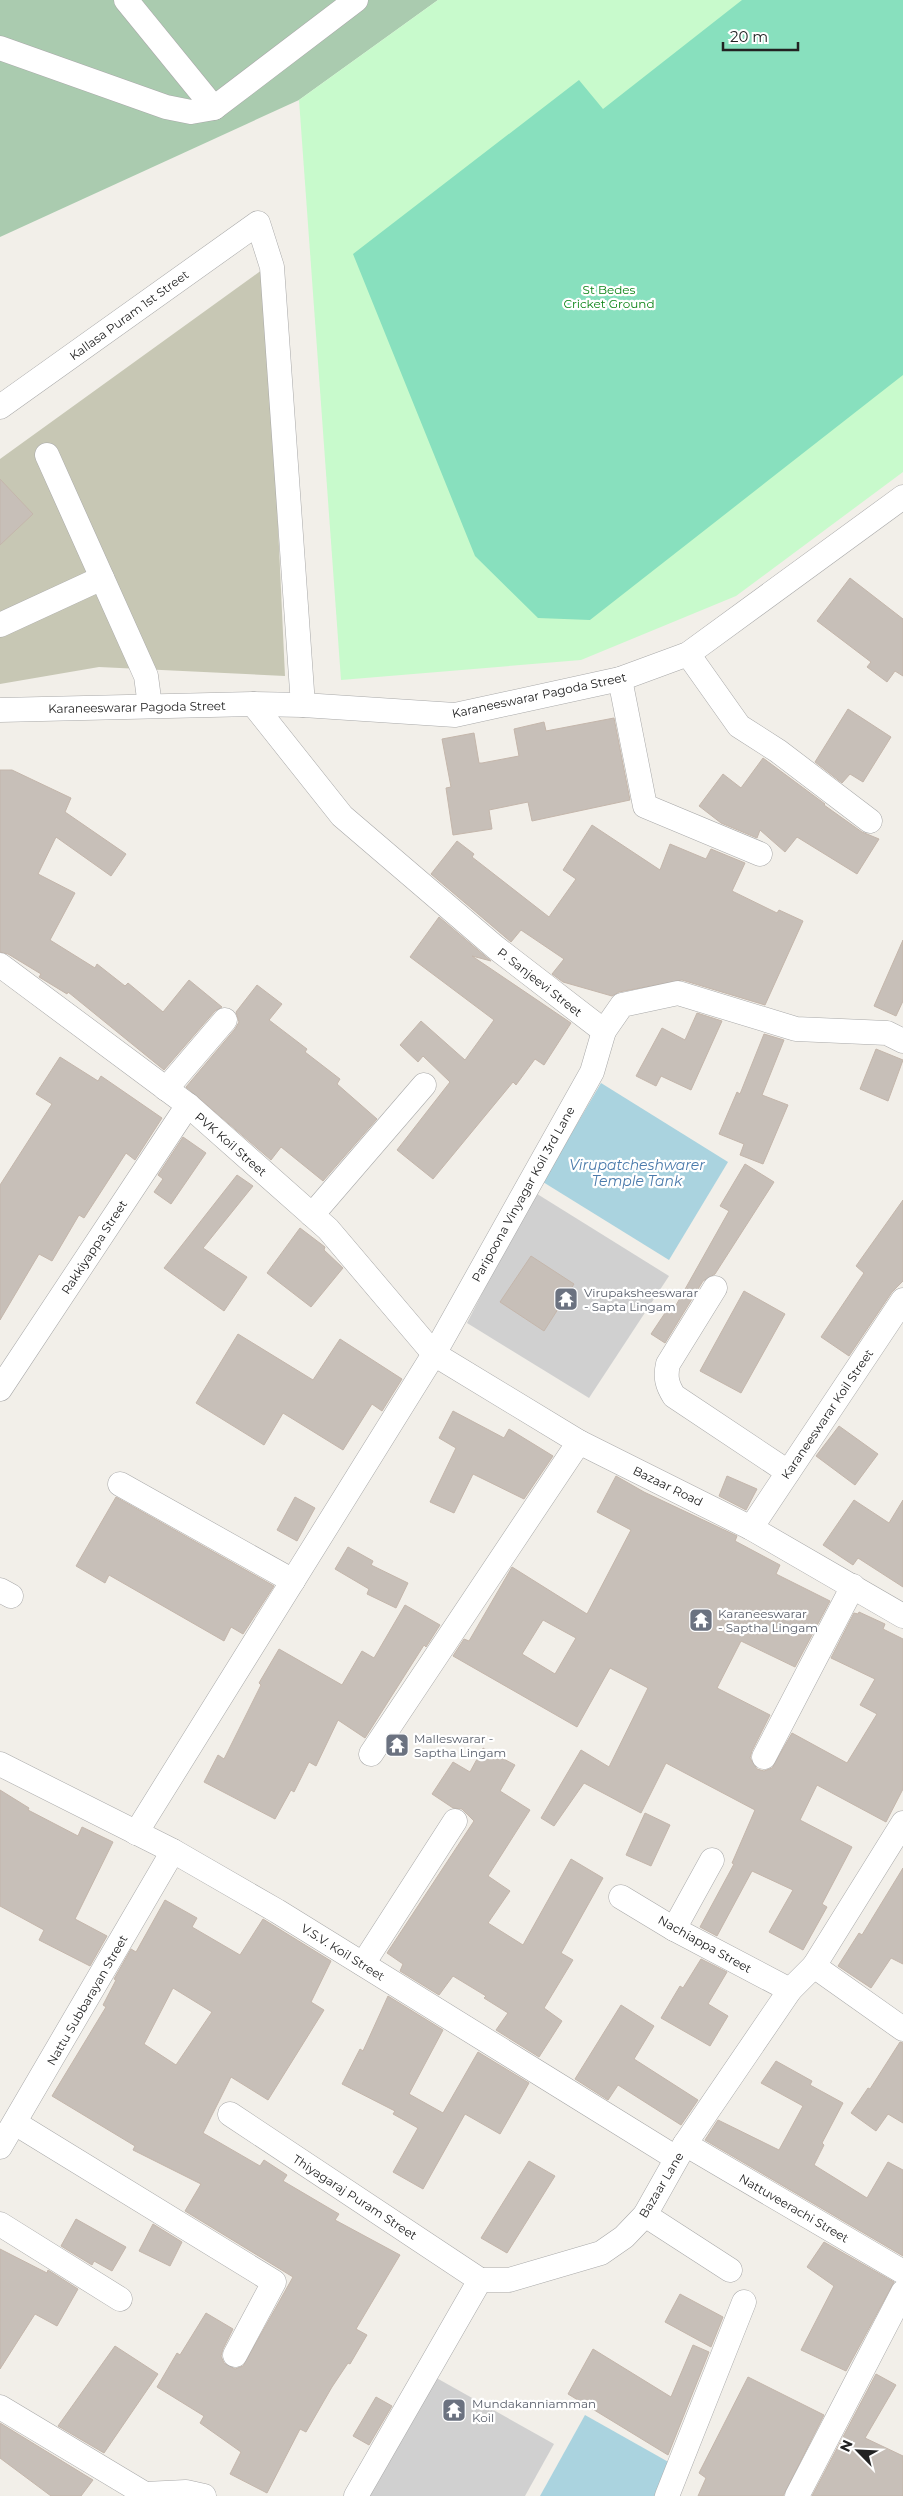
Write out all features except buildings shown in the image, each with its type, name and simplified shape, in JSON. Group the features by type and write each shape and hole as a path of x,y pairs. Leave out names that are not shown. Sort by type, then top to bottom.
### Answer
{"street":[{"path":"126,0 214,108"},
{"path":"0,48 166,107 191,112 214,108 356,0"},
{"name":"Kallasa Puram 1st Street","path":"0,407 258,223 272,266 303,705"},
{"path":"47,454 146,676 150,706"},
{"name":"Karaneeswarar Pagoda Street","path":"0,710 252,704 303,705 455,715 620,679 688,654 903,497"},
{"path":"0,626 102,578"},
{"path":"688,654 739,726 778,751 870,821"},
{"path":"620,679 645,806 760,854"},
{"name":"P. Sanjeevi Street","path":"252,704 342,816 495,947 604,1031"},
{"name":"PVK Koil Street","path":"0,965 188,1105 312,1215 328,1230 434,1354"},
{"path":"604,1031 622,1005 678,993 796,1029 887,1033 903,1041"},
{"path":"166,1089 225,1020"},
{"name":"Paripoona Vinyagar Koil 3rd Lane","path":"136,1833 434,1354 592,1072 604,1031"},
{"path":"312,1215 424,1085"},
{"name":"Rakkiyappa Street","path":"0,1389 188,1105"},
{"path":"715,1288 668,1364 666,1376 668,1387 674,1396 788,1472"},
{"name":"Karaneeswarar Koil Street","path":"752,1528 903,1300"},
{"name":"Bazaar Road","path":"434,1354 579,1442 752,1528 903,1616"},
{"path":"371,1754 579,1442"},
{"path":"120,1484 293,1581"},
{"path":"764,1757 853,1586"},
{"name":"V.S.V. Koil Street","path":"0,1764 173,1851 681,2151"},
{"path":"363,1964 455,1821"},
{"name":"Bazaar Lane","path":"480,2280 509,2280 602,2253 624,2237 644,2215 681,2151 790,1990 814,1966 903,1823"},
{"name":"Nattu Subbarayan Street","path":"0,2148 173,1851"},
{"path":"674,1929 712,1860"},
{"name":"Nachiappa Street","path":"621,1896 674,1929 790,1990"},
{"path":"814,1966 903,2029"},
{"name":"Thiyagaraj Puram Street","path":"230,2114 480,2280"},
{"path":"16,2123 274,2282 235,2356"},
{"name":"Nattuveerachi Street","path":"681,2151 903,2272"},
{"path":"644,2215 730,2270"},
{"path":"0,2224 120,2299"},
{"path":"356,2496 480,2280"},
{"path":"797,2496 903,2292"},
{"path":"667,2496 744,2302"},
{"path":"0,2407 142,2495 186,2492 204,2496"}],"shaded area":[{"path":"266,267 285,676 99,667 0,684 0,459"},
{"name":"Virupaksheeswarar - Sapta Lingam","path":"534,1192 669,1276 589,1398 467,1323"},
{"name":"Mundakanniamman Koil","path":"433,2376 554,2444 525,2496 366,2496"}],"green space":[{"path":"0,0 438,0 299,100 0,237"},
{"name":"St Bedes Cricket Ground","path":"438,0 903,0 903,472 736,596 581,660 341,680 299,100"},
{"name":"St Bedes Cricket Ground","path":"742,0 903,0 903,375 590,620 538,618 475,556 353,254 579,80 603,109"}],"water":[{"name":"Virupatcheshwarer Temple Tank","path":"601,1083 728,1162 669,1260 543,1182"},
{"path":"585,2415 672,2464 654,2496 540,2496"}],"place":[{"name":"Virupaksheeswarar - Sapta Lingam","path":"566,1299"},
{"name":"Karaneeswarar - Saptha Lingam","path":"701,1620"},
{"name":"Malleswarar - Saptha Lingam","path":"397,1745"},
{"name":"Mundakanniamman Koil","path":"454,2410"}]}
